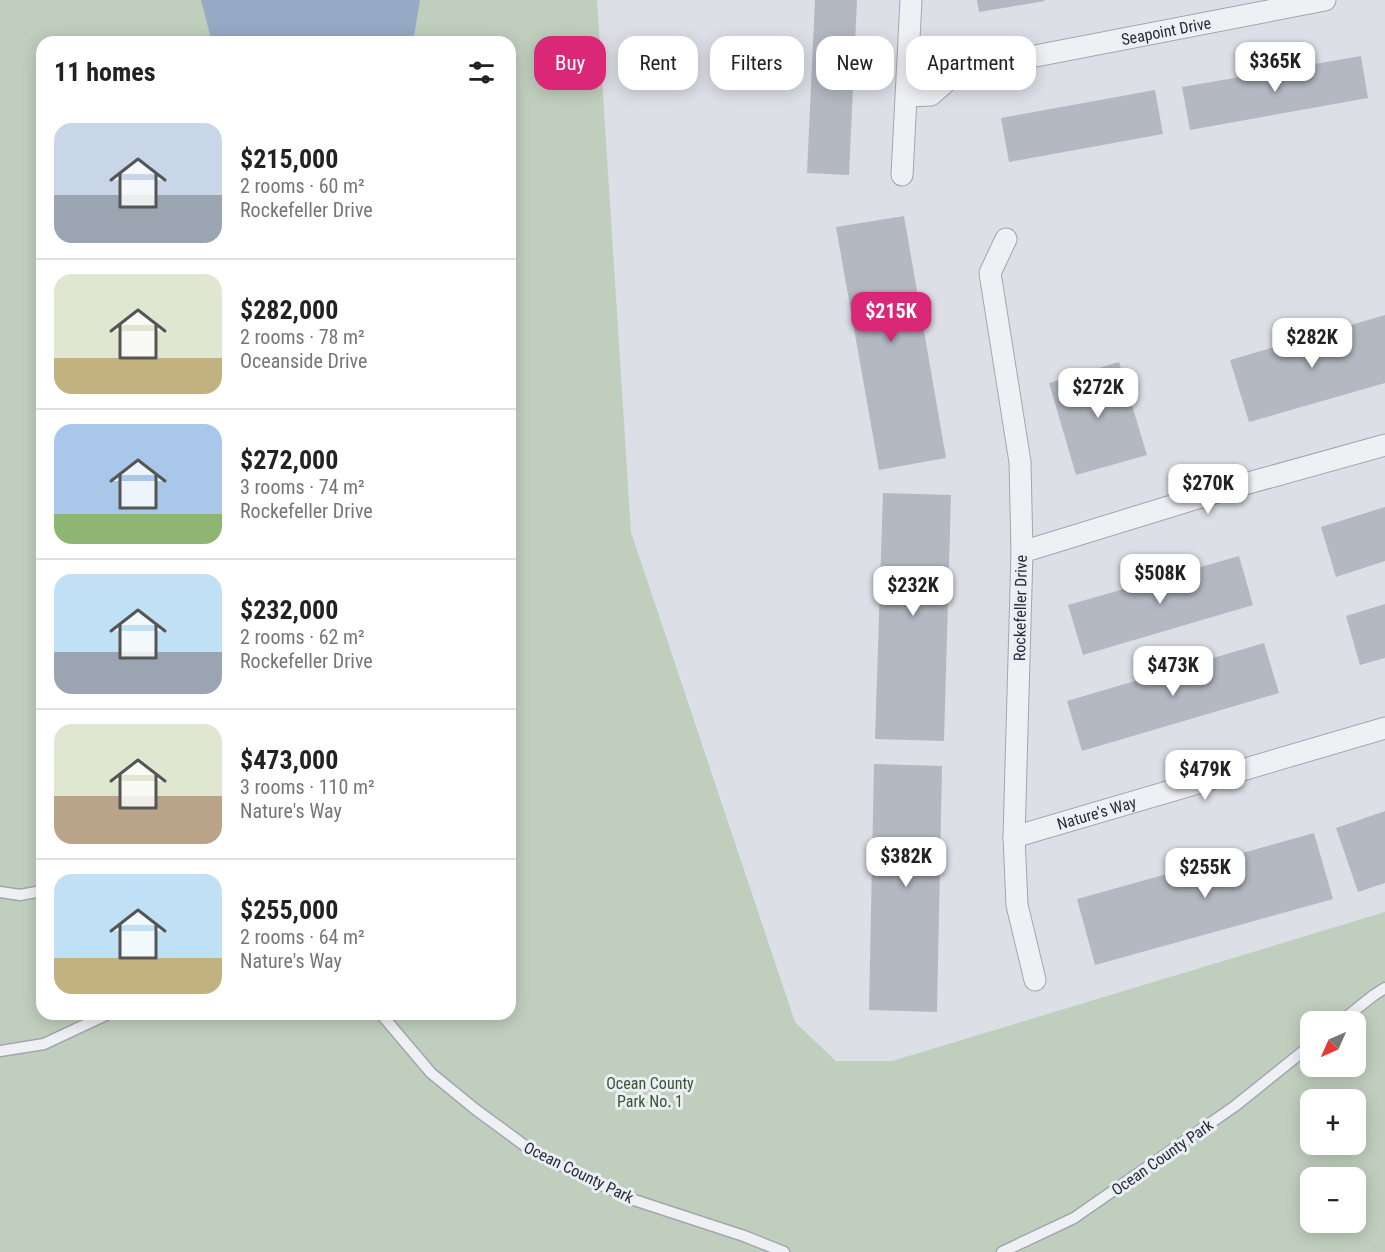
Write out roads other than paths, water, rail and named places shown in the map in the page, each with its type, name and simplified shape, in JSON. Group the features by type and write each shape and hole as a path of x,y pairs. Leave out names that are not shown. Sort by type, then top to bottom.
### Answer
{"street":[{"path":"902,176 910,0"},
{"name":"Seapoint Drive","path":"907,96 932,95 958,71 1325,0"},
{"name":"Rockefeller Drive","path":"1006,239 990,273 1020,462 1022,552 1014,837 1017,905 1035,980"},
{"path":"1022,552 1227,489 1385,445"},
{"name":"Nature's Way","path":"1014,837 1385,728"}],"lane":[{"path":"0,892 20,895 36,892"},
{"path":"1354,1011 1385,988"},
{"path":"0,1051 44,1044 95,1020"},
{"name":"Ocean County Park","path":"386,1020 431,1073 532,1151 628,1198 744,1236 784,1252"},
{"name":"Ocean County Park","path":"1002,1252 1074,1218 1235,1107 1300,1054"}],"water":[{"path":"201,0 420,0 414,36 210,36"}],"park label":[{"name":"Ocean County Park No. 1","path":"650,1092"}]}
